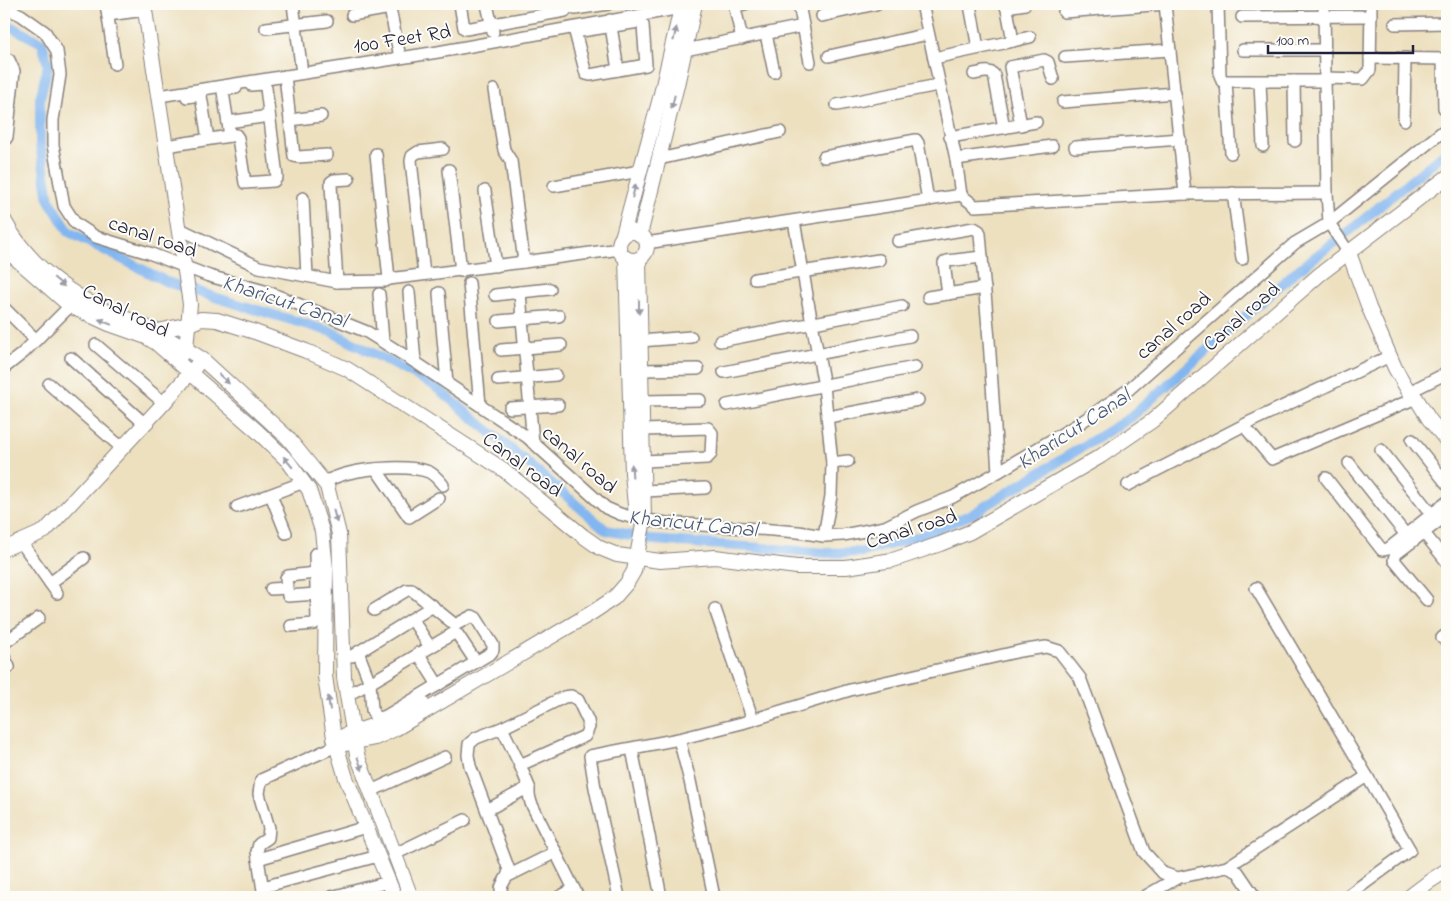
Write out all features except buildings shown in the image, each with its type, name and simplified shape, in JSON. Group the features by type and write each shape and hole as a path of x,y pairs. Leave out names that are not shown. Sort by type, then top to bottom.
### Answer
{"street":[{"path":"293,4 302,73"},
{"path":"460,4 465,29 565,11 565,4"},
{"path":"488,4 494,41"},
{"path":"537,4 542,32"},
{"path":"572,4 572,8 575,10 603,4"},
{"path":"178,228 260,267 337,282 385,282 389,279 524,262 627,251 646,252 643,239 659,159 695,4"},
{"path":"742,39 735,8 737,5 744,4"},
{"path":"799,4 810,62"},
{"path":"822,16 876,4"},
{"path":"922,4 938,85 956,159 961,195 975,206 1186,194 1327,193"},
{"path":"1013,41 1006,6 1025,4"},
{"path":"1064,12 1165,4 1186,194"},
{"path":"1218,4 1220,75 1222,81 1226,82 1363,79 1370,70 1371,4"},
{"path":"1324,4 1327,193 1325,225 1347,249 1369,308 1390,356 1412,395 1447,442"},
{"path":"970,5 978,48"},
{"name":"canal road","path":"4,6 21,15 45,32 57,52 60,75 53,120 53,144 64,206 75,223 96,238 149,253 210,276 268,292 358,328 415,362 527,437 606,508 640,520 667,523 798,532 824,536 843,535 885,527 952,497 1080,423 1128,390 1295,243 1325,225 1447,128"},
{"path":"352,16 390,6 400,58"},
{"path":"378,856 263,892 257,852 259,844 268,838 269,828 259,794 261,780 335,742 354,737 427,700 594,602 611,590 622,576 632,557 644,490 644,461 640,341 627,251 640,171 682,6"},
{"name":"100 Feet Rd","path":"158,96 400,58 542,32 610,23 682,6"},
{"path":"116,64 107,10 145,7 190,304 186,349 178,361"},
{"path":"1242,17 1371,16"},
{"path":"266,28 327,21"},
{"path":"639,22 642,25 646,65 618,70 586,74 575,32 610,23 639,22"},
{"path":"610,23 618,70"},
{"path":"1395,24 1447,23"},
{"path":"685,50 803,26"},
{"path":"766,34 774,72"},
{"path":"830,56 928,34"},
{"path":"934,58 1030,37"},
{"path":"1065,57 1170,50"},
{"path":"1243,50 1324,50"},
{"path":"4,57 9,60 14,71 7,137 4,141"},
{"path":"1370,58 1445,59 1444,108"},
{"path":"1404,120 1405,58"},
{"path":"1022,125 1010,67 1044,60 1048,62 1052,79"},
{"path":"974,74 988,71 994,75 1004,128"},
{"path":"285,76 294,156 298,158 327,155"},
{"path":"1294,81 1295,141"},
{"path":"1226,82 1232,153"},
{"path":"1260,82 1263,146"},
{"path":"166,146 208,139 230,136 236,135 245,183 274,181 277,177 266,88 263,84 226,89 223,92 230,136"},
{"path":"837,105 938,85"},
{"path":"494,90 504,150 511,161 524,262"},
{"path":"1063,102 1175,93"},
{"path":"186,97 201,96 208,139"},
{"path":"228,122 269,116"},
{"path":"290,120 321,116"},
{"path":"950,137 1036,122"},
{"path":"659,159 780,132"},
{"path":"1075,147 1180,139"},
{"path":"824,158 916,140 928,200"},
{"path":"956,159 1052,146"},
{"path":"424,274 411,161 412,156 418,152 443,148"},
{"path":"376,154 389,279"},
{"path":"449,170 461,271"},
{"path":"554,186 640,171"},
{"name":"Canal road","path":"154,332 189,324 201,319 217,320 306,351 347,369 504,470 583,536 618,555 660,562 715,557 797,567 846,567 893,560 970,532 1101,456 1152,421 1347,249 1447,177"},
{"path":"337,282 331,182 349,179"},
{"path":"485,191 496,266"},
{"path":"1233,193 1242,258"},
{"path":"640,520 632,473 627,251 629,233 633,232 643,239 794,221 961,195"},
{"path":"303,198 307,276"},
{"path":"4,220 19,245 31,259 68,290 102,308 141,324 202,360 288,438 327,486 339,534 344,661 356,755 412,897"},
{"path":"794,221 819,353 828,416 832,463 831,496 824,536"},
{"path":"898,241 974,228 979,231 985,288 998,472"},
{"name":"Canal road","path":"4,240 14,257 70,306 109,324 146,337 178,361 282,455 309,490 322,531 320,588 326,676 335,742 346,778 395,897"},
{"path":"948,294 944,263 947,261 982,257"},
{"path":"755,279 879,260"},
{"path":"469,283 480,406"},
{"path":"928,297 985,288"},
{"path":"495,295 550,289"},
{"path":"409,292 415,362"},
{"path":"520,292 533,443"},
{"path":"439,293 446,383"},
{"path":"379,294 383,342"},
{"path":"4,368 23,353 70,306"},
{"path":"720,341 902,306"},
{"path":"4,308 36,340"},
{"path":"498,321 560,316"},
{"path":"724,372 910,336"},
{"path":"640,341 691,337"},
{"path":"96,345 164,403"},
{"path":"501,350 560,345"},
{"path":"1128,485 1244,426 1390,356"},
{"path":"71,358 145,424"},
{"path":"4,549 45,531 202,360"},
{"path":"641,370 698,368"},
{"path":"727,405 914,368"},
{"path":"1244,426 1272,459 1412,395 1447,373"},
{"path":"498,380 556,375"},
{"path":"49,384 122,448"},
{"path":"642,401 700,400"},
{"path":"828,416 918,400"},
{"path":"510,408 558,405"},
{"path":"642,430 708,428 712,433 711,454 707,458 644,461"},
{"path":"1412,440 1447,484"},
{"path":"1381,450 1432,515"},
{"path":"832,463 848,461"},
{"path":"1349,463 1406,536"},
{"path":"323,482 347,473 376,469 406,468 428,472 434,475 443,485"},
{"path":"376,469 409,517 438,498"},
{"path":"1326,478 1382,550 1388,549 1406,536 1447,502"},
{"path":"237,507 304,482"},
{"path":"644,490 705,488"},
{"path":"271,495 286,532"},
{"path":"1427,600 1394,560 1396,554 1447,515"},
{"path":"1424,533 1447,562"},
{"path":"22,542 57,593"},
{"path":"291,626 314,624 316,622 320,588 316,573 315,554"},
{"path":"50,583 84,558"},
{"path":"316,573 287,576 287,594 289,596 320,588"},
{"path":"271,589 287,588"},
{"path":"1256,588 1410,850 1346,897"},
{"path":"358,652 370,683 372,710 374,715 380,718 438,685 493,650 493,645 476,618 472,616 454,624 410,590 374,610"},
{"path":"344,661 433,606"},
{"path":"715,609 753,720"},
{"path":"4,643 38,618"},
{"path":"412,619 430,647"},
{"path":"347,695 454,632 476,662"},
{"path":"590,756 679,739 753,720 850,690 1020,651 1046,647 1059,651 1080,678 1144,852 1163,873 1178,878"},
{"path":"418,654 438,685"},
{"path":"4,657 9,667 4,671"},
{"path":"508,876 509,870 470,766 469,744 476,738 502,728 564,697 571,696 578,700 588,721 589,727 585,736 619,897"},
{"path":"502,728 529,787 531,803 576,893 559,897"},
{"path":"520,765 585,736"},
{"path":"679,739 690,781 714,897"},
{"path":"632,749 660,897"},
{"path":"371,791 446,758"},
{"path":"1144,897 1178,878 1227,867 1367,776"},
{"path":"487,810 529,787"},
{"path":"395,854 465,820"},
{"path":"258,858 366,827"},
{"path":"502,897 500,892 501,885 508,876 556,852"},
{"path":"1227,867 1238,872 1256,897"},
{"path":"1409,897 1447,870"},
{"path":"331,897 389,882"}],"waterway":[{"name":"Kharicut Canal","path":"4,23 42,43 48,65 40,99 40,144 49,200 69,232 167,282 332,332 432,384 606,530 654,540 827,553 863,552 921,536 974,513 1130,418 1294,273 1358,224 1447,151"}]}
